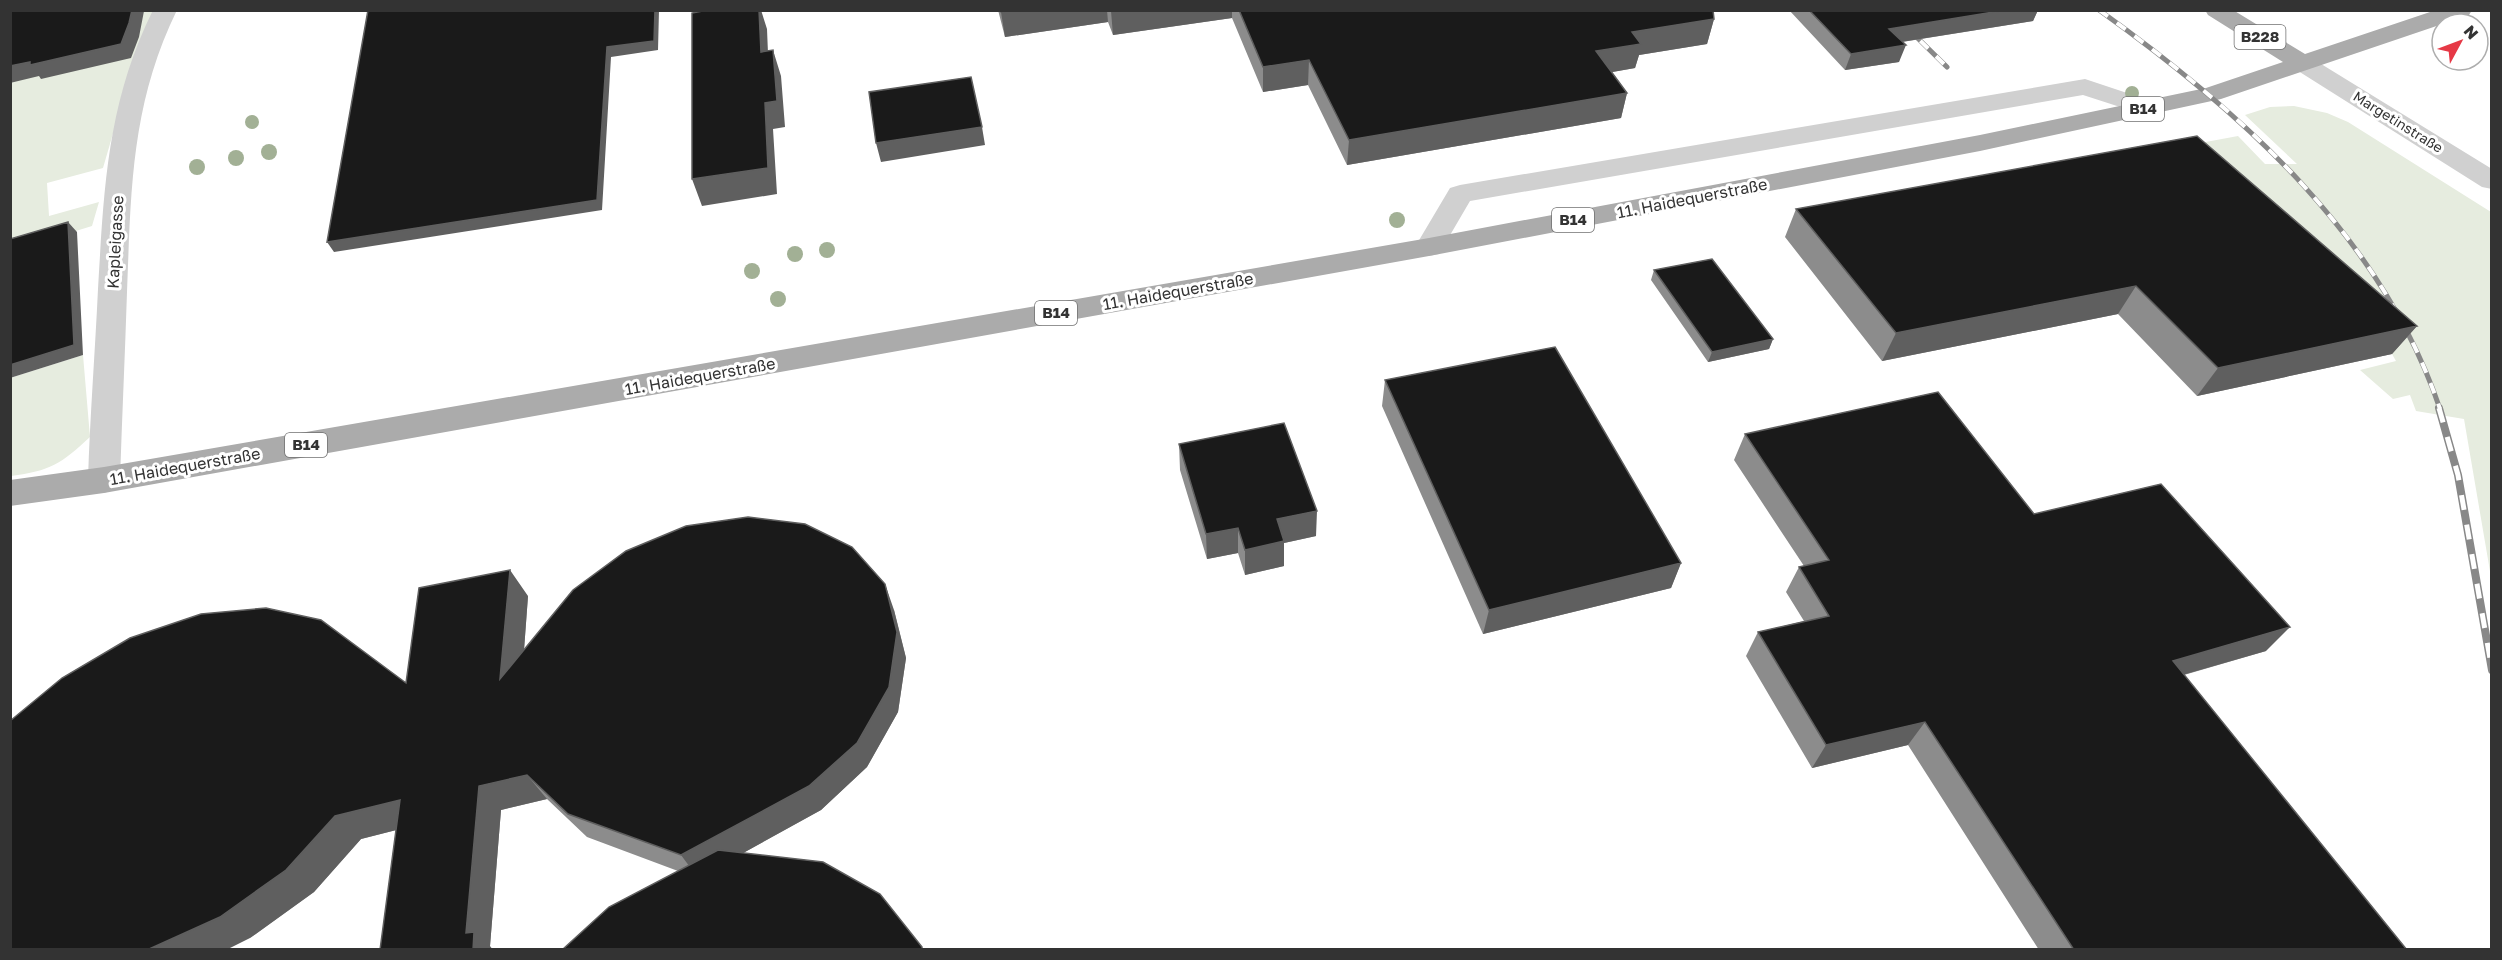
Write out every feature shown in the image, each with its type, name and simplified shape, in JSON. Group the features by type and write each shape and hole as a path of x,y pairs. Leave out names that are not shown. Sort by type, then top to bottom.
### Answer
{"main road":[{"name":"B228","path":"2216,10 2304,64"},
{"name":"B14","path":"2304,64 2461,10"},
{"name":"11. Haidequerstraße","path":"10,493 105,480 1429,247 1980,143 2148,108 2212,94 2304,64"}],"street":[{"name":"Kapleigasse","path":"105,480 118,170 134,87 158,22 165,10"},
{"name":"Margetinstraße","path":"2304,64 2492,181"},
{"path":"1429,247 1460,194 2085,87 2148,108"}],"shaded area":[{"path":"11,11 153,11 134,61 103,168 47,183 49,216 99,202 92,226 11,251"},
{"path":"2294,106 2327,113 2348,122 2491,212 2491,577 2464,419 2416,411 2410,395 2393,399 2360,370 2396,361 2392,354 2168,149 2238,136 2265,164 2297,164 2245,115 2270,107"},
{"path":"83,355 90,437 54,465 36,472 11,476 10,378"}],"building":[{"path":"10,10 132,10 121,44 30,65 30,62 10,66"},
{"path":"368,10 655,10 654,41 607,47 597,200 327,242"},
{"path":"708,10 759,10 761,52 773,50 777,101 765,103 768,168 692,179 692,13"},
{"path":"1239,10 1713,10 1714,19 1632,32 1641,44 1596,51 1627,93 1349,140 1309,60 1263,67"},
{"path":"1809,10 2006,10 1889,29 1906,45 1851,54"},
{"path":"971,77 982,127 876,143 869,92"},
{"path":"2197,136 2417,326 2218,368 2136,286 1896,333 1796,209"},
{"path":"68,222 74,345 10,365 10,239"},
{"path":"1712,259 1773,339 1712,352 1654,270"},
{"path":"1555,347 1681,563 1489,610 1385,380"},
{"path":"1938,392 2034,514 2161,484 2290,627 2173,661 2407,950 2074,950 1925,722 1826,745 1758,632 1829,616 1799,567 1829,560 1745,434"},
{"path":"1284,423 1317,511 1277,519 1284,541 1245,550 1238,528 1206,534 1179,444"},
{"path":"748,517 805,524 852,547 885,584 897,632 889,687 857,743 809,786 681,855 568,814 527,775 479,786 466,933 474,932 473,950 380,950 400,800 335,816 286,870 220,917 147,950 10,950 10,721 62,678 130,638 201,614 266,608 321,620 406,683 419,588 510,570 500,679 573,590 626,551 686,526"},
{"path":"718,850 823,862 880,894 922,947 922,950 562,950 609,907"}],"railway":[{"path":"1889,10 1947,67"},
{"path":"2099,10 2153,50 2255,136 2302,184 2345,234 2382,289 2415,347 2440,409"},
{"path":"2439,408 2458,475 2492,670"}]}
